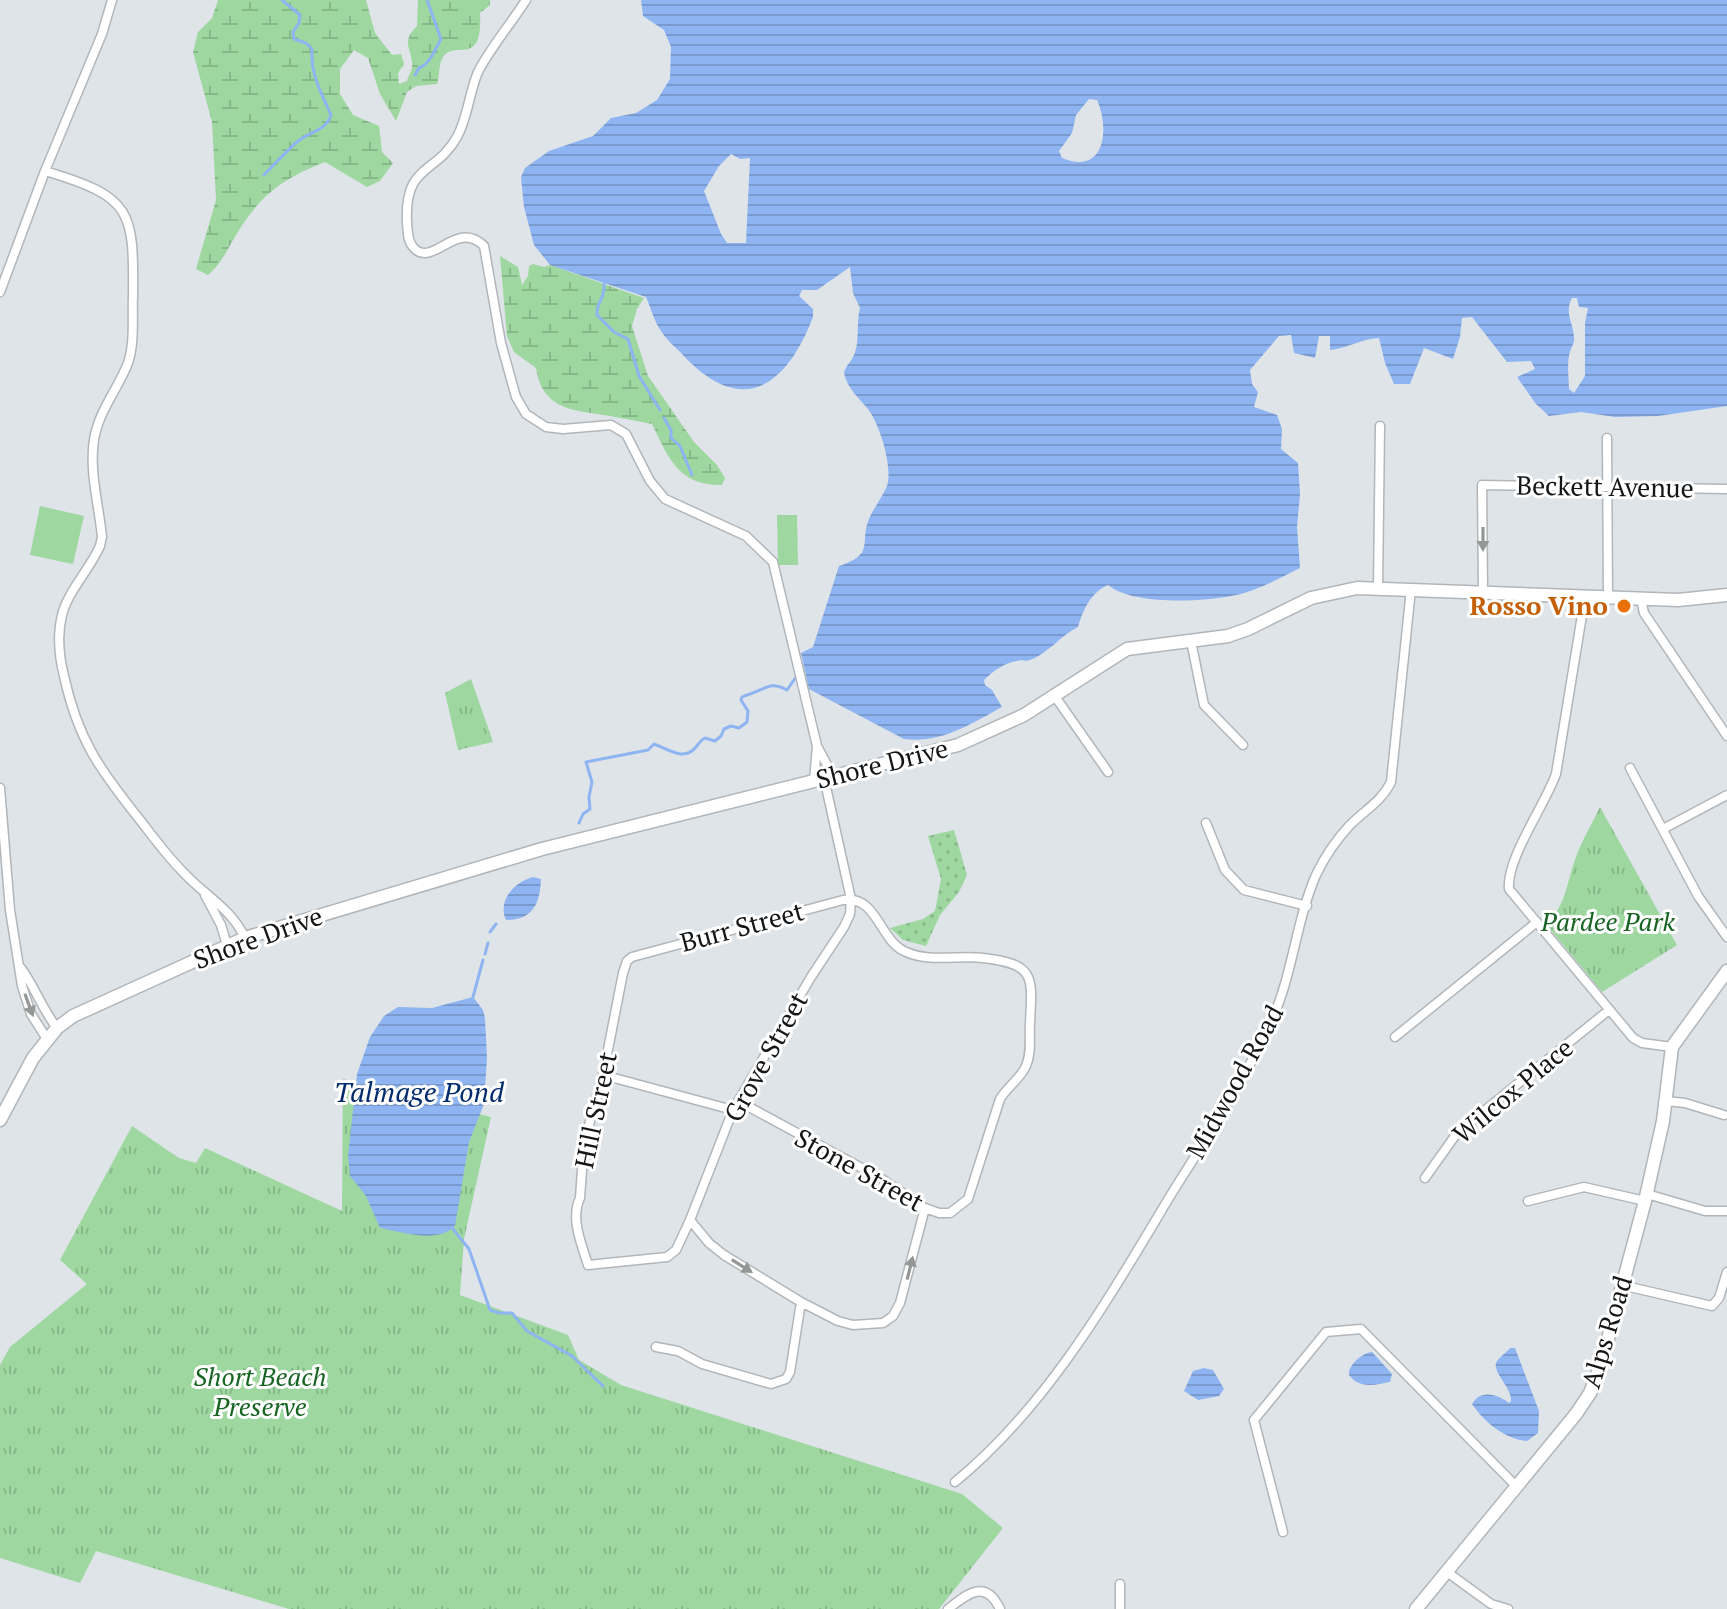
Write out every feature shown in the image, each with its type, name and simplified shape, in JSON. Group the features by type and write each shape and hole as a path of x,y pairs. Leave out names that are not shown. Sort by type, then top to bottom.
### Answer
{"main road":[{"name":"Shore Drive","path":"0,1120 23,1076 57,1028 86,1008 227,945 542,849 973,740 1015,720 1127,649 1241,632 1322,594 1351,589 1689,600 1727,595"},
{"path":"1672,1047 1727,971"},
{"name":"Alps Road","path":"1416,1609 1590,1393 1607,1347 1659,1146 1672,1047"}],"street":[{"path":"0,292 45,171 102,34 112,0"},
{"path":"526,0 480,67 454,143 413,181 407,219 410,243 418,250 428,252 467,236 476,238 484,246 501,343 516,397 526,414 546,427 563,429 600,424 620,428 650,481 665,499 746,536 773,562 851,899"},
{"path":"45,171 89,186 124,210 133,246 132,350 101,416 93,442 102,537 96,555 63,611 59,626 60,656 67,692 81,735 111,784 162,849 205,894 221,925 227,945"},
{"path":"1378,588 1380,426"},
{"path":"1607,438 1608,598"},
{"name":"Beckett Avenue","path":"1483,592 1482,485 1727,489"},
{"name":"Midwood Road","path":"955,1482 999,1439 1060,1370 1119,1281 1219,1116 1269,1026 1285,986 1315,877 1328,852 1351,824 1385,794 1391,782 1411,589"},
{"path":"1585,597 1556,774 1510,869 1509,889 1633,1038 1642,1043 1672,1047"},
{"path":"1641,599 1644,613 1727,736"},
{"path":"1191,641 1204,705 1243,745"},
{"path":"1054,695 1108,772"},
{"path":"817,746 824,778"},
{"path":"1630,768 1698,896 1727,937"},
{"path":"0,788 5,897 22,986 31,1014 47,1039"},
{"path":"1663,829 1727,795"},
{"path":"1206,823 1225,870 1244,890 1307,906"},
{"path":"205,894 230,913 245,938"},
{"name":"Burr Street","path":"632,957 851,899"},
{"name":"Grove Street","path":"588,1265 667,1257 676,1250 736,1105 844,927 850,914 851,899"},
{"name":"Stone Street","path":"603,1075 736,1105 882,1179 925,1208 950,1213 968,1199 1000,1099 1025,1068 1030,1052 1030,979 1022,968 1007,962 919,956 904,951 892,942 866,905 851,899"},
{"path":"1395,1037 1537,922"},
{"name":"Hill Street","path":"588,1265 579,1235 576,1206 580,1198 584,1143 603,1075 623,973 632,957"},
{"path":"20,967 31,982 42,1009 57,1028"},
{"name":"Wilcox Place","path":"1425,1178 1457,1133 1609,1010"},
{"path":"1666,1101 1685,1103 1724,1115"},
{"path":"1528,1201 1584,1187 1705,1211 1727,1211"},
{"path":"690,1220 724,1255 801,1302 838,1321 853,1325 883,1323 893,1316 900,1303 925,1208"},
{"path":"1621,1285 1712,1306 1719,1298 1727,1272"},
{"path":"656,1347 678,1351 702,1364 745,1377 771,1384 780,1383 790,1372 801,1302"},
{"path":"1283,1532 1254,1420 1326,1332 1361,1329 1517,1487"},
{"path":"1447,1572 1491,1604 1508,1609"},
{"path":"1120,1584 1120,1609"},
{"path":"948,1609 965,1595 976,1591 994,1596 1000,1609"}],"green space":[{"path":"218,0 366,0 375,33 392,55 401,54 404,64 398,73 399,84 407,81 412,68 408,42 417,26 418,0 490,0 490,5 480,13 480,30 473,47 448,52 440,63 437,84 416,86 407,92 396,121 380,94 368,58 354,50 340,69 340,94 353,115 379,126 382,152 393,163 380,181 367,187 325,162 284,182 254,209 221,261 208,275 196,269 216,200 212,122 193,52 198,32 212,18"},
{"path":"500,256 518,267 522,285 528,276 529,266 550,265 644,298 632,326 648,376 694,442 717,465 725,478 722,485 695,481 685,475 670,459 652,424 576,411 555,402 546,394 536,368 514,352 507,336"},
{"path":"40,506 84,516 73,564 30,555"},
{"path":"777,515 797,515 798,565 778,565"},
{"path":"471,679 493,742 458,750 445,693"},
{"name":"Pardee Park","path":"1600,807 1677,945 1602,992 1546,924 1561,904 1578,851"},
{"path":"954,830 967,875 959,892 940,915 926,946 903,940 890,928 923,919 935,911 941,879 928,836"},
{"path":"1655,910 1665,927 1636,943 1626,926"},
{"name":"Short Beach Preserve","path":"343,1079 491,1117 464,1239 460,1295 568,1335 579,1360 621,1385 962,1494 1003,1528 939,1609 289,1609 96,1551 80,1583 0,1558 0,1365 10,1347 87,1284 60,1260 132,1126 179,1158 196,1163 205,1148 342,1211"}],"water":[{"path":"641,0 1727,0 1727,406 1658,416 1615,417 1581,412 1549,416 1536,404 1517,377 1535,369 1531,361 1507,362 1472,317 1462,318 1453,359 1424,348 1410,384 1394,384 1379,338 1330,350 1330,336 1319,336 1315,358 1294,353 1291,335 1279,336 1250,370 1252,384 1258,392 1254,407 1277,415 1282,429 1281,449 1298,463 1300,568 1249,591 1202,600 1149,599 1108,585 1088,602 1078,627 1037,657 1008,664 984,680 1002,707 943,736 904,739 809,689 801,653 813,647 839,566 851,562 862,552 869,519 887,486 887,458 877,425 850,388 844,373 856,350 860,308 853,293 850,267 817,290 802,290 799,296 813,309 813,317 802,342 775,377 760,386 742,389 724,385 703,374 682,354 661,331 646,297 550,265 534,245 524,207 521,177 525,168 549,151 593,136 611,118 636,113 657,100 670,79 671,47 664,30 643,16","holes":["1089,99 1097,100 1101,112 1103,136 1100,147 1087,161 1062,158 1059,151 1072,133 1076,115","731,154 740,159 750,158 746,243 727,243 704,191 719,166","1572,298 1577,298 1579,307 1588,308 1585,376 1574,393 1569,389 1568,360 1574,339"]},
{"path":"533,877 541,879 537,903 529,914 506,920 504,906 509,893"},
{"name":"Talmage Pond","path":"473,997 485,1018 487,1057 484,1104 469,1142 455,1226 429,1236 380,1228 366,1196 350,1176 348,1156 357,1074 370,1037 384,1016 398,1007 432,1008"},
{"path":"1510,1348 1515,1348 1539,1411 1538,1433 1527,1441 1496,1429 1472,1404 1484,1395 1511,1401 1496,1367 1497,1361"},
{"path":"1372,1352 1392,1374 1390,1382 1362,1384 1349,1375 1356,1360"},
{"path":"1204,1368 1213,1370 1224,1389 1219,1396 1198,1400 1184,1391 1193,1371"}],"waterway":[{"path":"264,175 297,142 325,125 331,115 314,75 312,49 294,39 293,32 300,15 282,0"},
{"path":"415,75 430,59 441,39 427,0"},
{"path":"604,284 597,315 614,332 628,339 639,376 660,410"},
{"path":"664,418 671,430 671,438 680,446 692,475"},
{"path":"579,823 583,814 590,809 592,782 586,762 648,750 654,744 686,754 705,738 715,741 724,729 731,726 739,728 747,722 748,711 742,697 770,686 787,690 796,677"},
{"path":"490,932 496,924"},
{"path":"485,954 488,943"},
{"path":"473,997 483,960"},
{"path":"453,1229 469,1249 490,1310 512,1313 527,1331 572,1356 603,1386"}],"place":[{"name":"Rosso Vino","path":"1624,606"}]}
